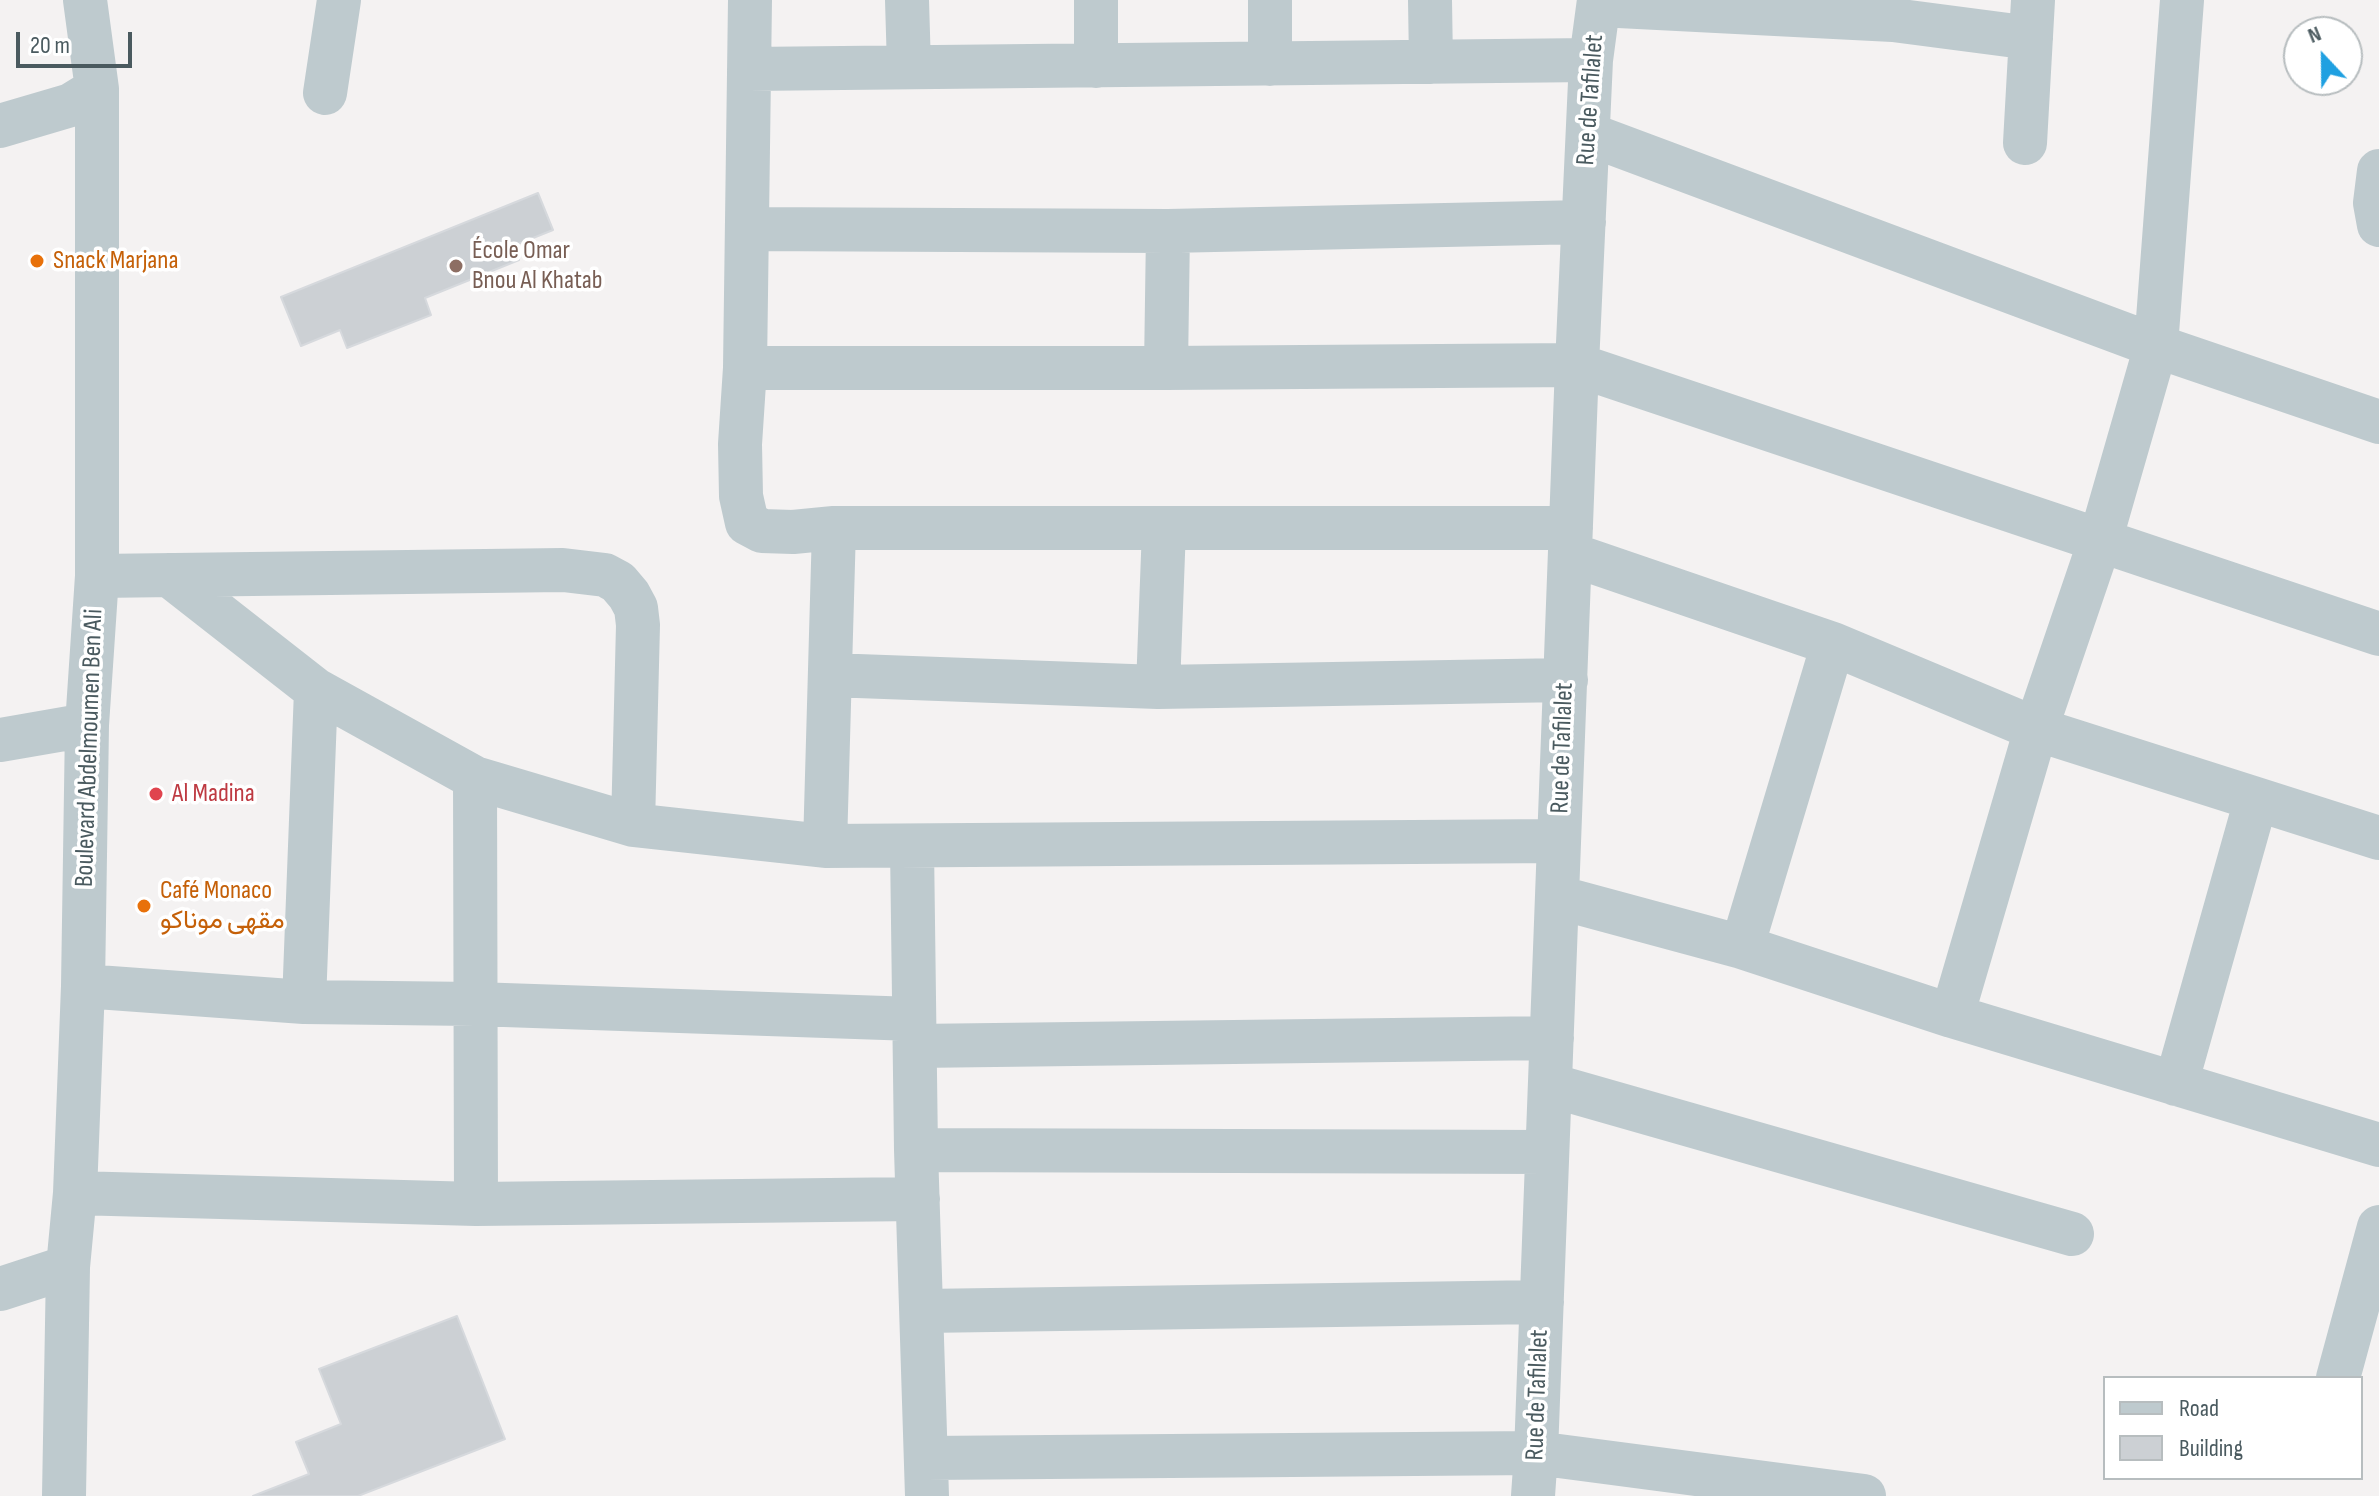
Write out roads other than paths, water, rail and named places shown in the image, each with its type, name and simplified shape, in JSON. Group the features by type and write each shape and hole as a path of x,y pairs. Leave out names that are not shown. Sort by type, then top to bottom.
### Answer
{"street":[{"name":"Boulevard Abdelmoumen Ben Ali","path":"64,1496 68,1267 75,1193 83,986 87,725 97,576 97,89 85,0"},
{"path":"325,93 339,0"},
{"path":"750,0 741,496 747,523 762,531 834,528 1164,528 1571,541 1833,644 2036,729 2379,838"},
{"path":"907,0 909,67"},
{"path":"1096,0 1096,66"},
{"path":"1270,0 1270,64"},
{"path":"1430,0 1431,62"},
{"path":"1952,1016 2036,729 2100,541 2156,346 2182,0"},
{"path":"1599,2 1893,20 2032,19 2025,143"},
{"name":"Rue de Tafilalet","path":"1533,1496 1577,365 1591,60 1599,2"},
{"path":"749,69 1591,60"},
{"path":"0,126 71,105 97,89"},
{"path":"1588,134 2156,346 2379,422"},
{"path":"2379,171 2375,203 2379,225"},
{"path":"747,229 1168,231 1584,222"},
{"path":"1166,368 1168,231"},
{"path":"745,368 1577,365 2379,634"},
{"path":"825,846 834,528"},
{"path":"1158,687 1164,528"},
{"path":"97,576 563,570 605,575 618,582 636,608 638,625 633,825"},
{"path":"169,575 316,690 475,778 633,825 825,846 1559,841"},
{"path":"1742,947 1833,644"},
{"path":"830,675 1158,687 1566,680"},
{"path":"304,1002 316,690"},
{"path":"0,740 87,725"},
{"path":"475,778 476,1204"},
{"path":"2176,1084 2256,800"},
{"path":"912,846 916,1150 927,1477 1536,1453 1864,1496"},
{"path":"1557,897 1742,947 1952,1016 2379,1145"},
{"path":"83,986 304,1002 475,1004 914,1032 1552,1038"},
{"path":"1550,1085 2072,1234"},
{"path":"916,1150 1547,1152"},
{"path":"75,1193 476,1204 918,1199"},
{"path":"2339,1376 2379,1227"},
{"path":"0,1289 68,1267"},
{"path":"923,1311 1542,1302"}],"place":[{"name":"Snack Marjana","path":"37,261"},
{"name":"École Omar Bnou Al Khatab","path":"456,266"},
{"name":"Al Madina","path":"156,794"},
{"name":"Café Monaco مقهى موناكو","path":"144,906"}]}
